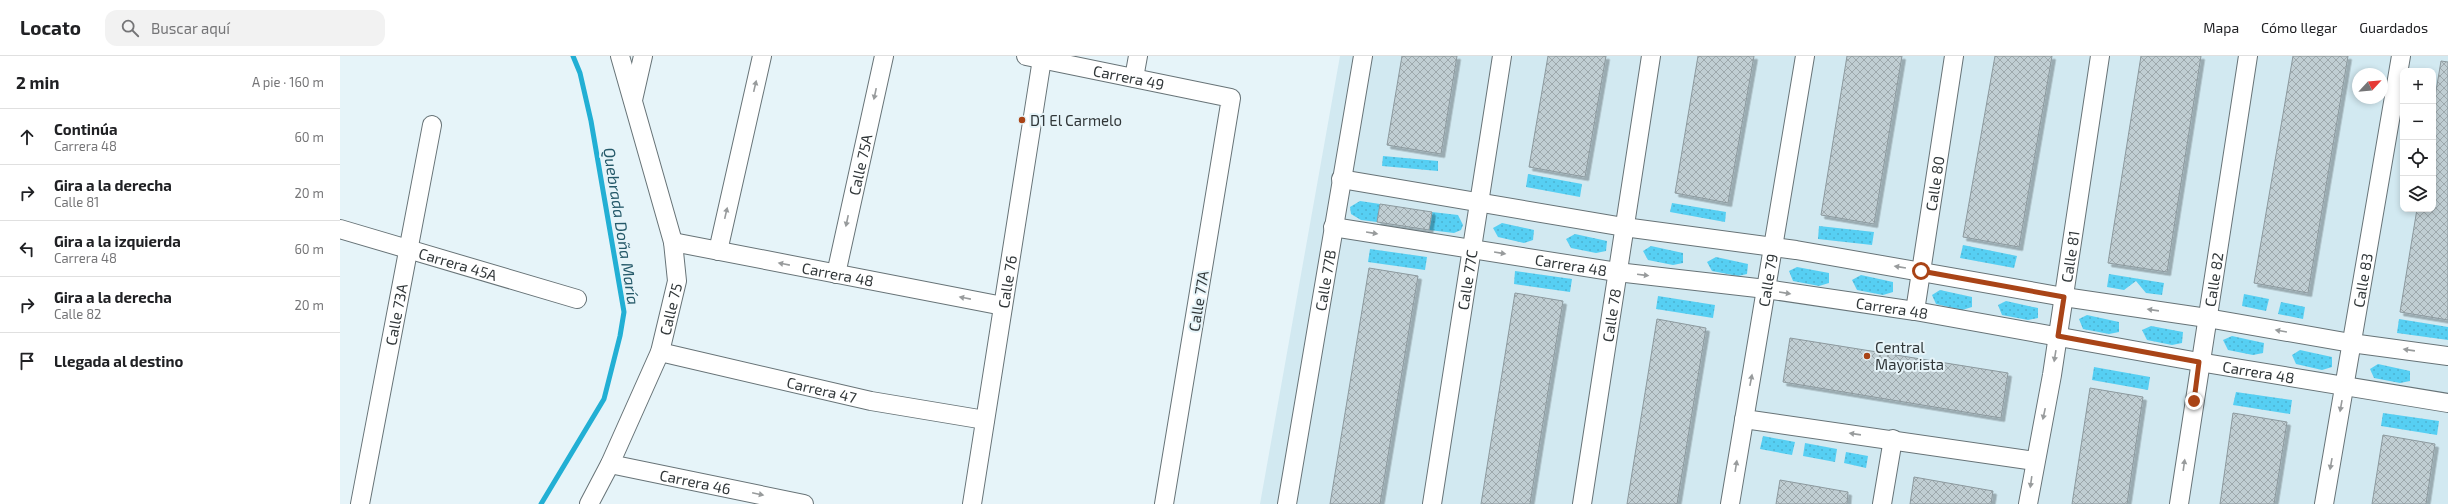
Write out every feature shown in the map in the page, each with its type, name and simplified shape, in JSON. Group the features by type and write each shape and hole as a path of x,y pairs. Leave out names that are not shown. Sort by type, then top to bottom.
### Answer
{"street":[{"name":"Calle 75","path":"589,504 610,464 660,352 677,281 673,242 632,104 620,56"},
{"path":"632,104 643,56"},
{"path":"718,251 762,56"},
{"name":"Calle 75A","path":"836,274 884,56"},
{"path":"1134,78 1138,56"},
{"name":"Calle 77B","path":"1287,504 1362,56"},
{"name":"Calle 77C","path":"1432,504 1502,56"},
{"name":"Calle 78","path":"1582,504 1651,56"},
{"name":"Calle 79","path":"1730,504 1760,332 1772,246 1779,221 1805,56"},
{"name":"Calle 80","path":"1915,311 1954,56"},
{"name":"Calle 81","path":"2028,504 2058,336 2100,56"},
{"name":"Calle 82","path":"2179,504 2199,362 2248,56"},
{"name":"Calle 83","path":"2324,504 2401,56"},
{"name":"Carrera 49","path":"1034,57 1231,98"},
{"name":"Calle 76","path":"972,504 1003,306 1034,57"},
{"name":"Calle 77A","path":"1164,504 1231,98"},
{"name":"Calle 73A","path":"360,504 432,125"},
{"path":"1341,179 1624,227 1772,246 2064,297 2207,318 2351,343 2448,356"},
{"name":"Carrera 48","path":"1333,227 1617,272 1766,289 1915,311 2199,362 2448,403"},
{"name":"Carrera 45A","path":"340,229 577,299"},
{"name":"Carrera 48","path":"673,242 1003,306"},
{"name":"Carrera 47","path":"660,352 871,401 986,420"},
{"path":"1744,418 2035,461"},
{"path":"1882,504 1893,439"},
{"name":"Carrera 46","path":"610,464 804,504"}],"shaded area":[{"name":"Central Mayorista","path":"1340,56 2448,56 2448,504 1260,504"},
{"path":"1383,156 1438,161 1438,171 1382,166"},
{"path":"1528,174 1582,184 1580,197 1526,187"},
{"path":"1360,201 1380,204 1377,222 1361,220 1351,214 1350,207"},
{"path":"1672,203 1726,212 1725,222 1670,212"},
{"path":"1432,212 1458,215 1463,225 1461,230 1454,233 1429,230"},
{"path":"1502,223 1534,230 1533,240 1524,243 1498,237 1493,228"},
{"path":"1819,226 1874,232 1872,245 1818,239"},
{"path":"1575,234 1607,241 1606,251 1596,253 1571,248 1566,239"},
{"path":"1963,245 2017,256 2014,268 1960,258"},
{"path":"1651,246 1683,253 1683,263 1673,265 1648,260 1643,251"},
{"path":"1370,249 1427,257 1425,270 1368,262"},
{"path":"1716,257 1748,264 1747,274 1738,276 1712,271 1707,262"},
{"path":"1797,267 1829,273 1829,283 1819,286 1793,281 1789,271"},
{"path":"1515,271 1572,279 1570,292 1514,284"},
{"path":"2109,274 2164,283 2162,295 2146,293 2136,281 2124,290 2107,287"},
{"path":"1861,275 1893,282 1893,292 1883,295 1857,290 1852,280"},
{"path":"1940,290 1972,297 1972,307 1962,310 1936,304 1932,295"},
{"path":"2244,294 2269,299 2266,311 2242,306"},
{"path":"1658,296 1715,305 1713,318 1656,309"},
{"path":"2006,301 2038,308 2038,318 2028,320 2002,315 1998,305"},
{"path":"2281,302 2305,307 2303,319 2278,314"},
{"path":"2087,315 2119,322 2119,332 2109,334 2083,329 2079,319"},
{"path":"2399,319 2448,327 2448,340 2397,333"},
{"path":"2151,326 2183,332 2182,343 2172,345 2147,340 2142,330"},
{"path":"2232,336 2264,343 2263,353 2253,355 2228,350 2223,340"},
{"path":"2300,350 2332,357 2332,367 2322,370 2296,364 2292,355"},
{"path":"2378,364 2410,371 2410,381 2400,383 2374,378 2370,369"},
{"path":"2094,367 2150,377 2148,390 2092,380"},
{"path":"2236,392 2292,400 2290,414 2233,405"},
{"path":"2383,413 2439,421 2437,435 2381,426"},
{"path":"1763,436 1795,442 1792,455 1760,449"},
{"path":"1805,443 1837,449 1835,462 1803,456"},
{"path":"1846,452 1868,456 1866,468 1844,463"}],"building":[{"path":"1402,56 1457,56 1441,154 1387,145"},
{"path":"1548,56 1606,56 1585,177 1529,167"},
{"path":"1698,56 1754,56 1728,203 1675,193"},
{"path":"1847,56 1902,56 1874,224 1821,215"},
{"path":"1995,56 2052,56 2019,247 1963,237"},
{"path":"2141,56 2201,56 2167,272 2108,263"},
{"path":"2293,56 2348,56 2308,293 2254,283"},
{"path":"2441,61 2448,62 2448,320 2400,312 2417,212 2436,212 2436,91"},
{"path":"1380,204 1432,212 1429,230 1377,222"},
{"path":"1369,268 1418,276 1380,504 1330,504"},
{"path":"1515,293 1563,301 1530,504 1481,504"},
{"path":"1657,319 1706,328 1677,504 1627,504"},
{"path":"1790,338 2008,373 2001,418 1783,382"},
{"path":"2090,388 2143,397 2127,504 2072,504"},
{"path":"2233,413 2287,422 2274,504 2220,504"},
{"path":"2383,435 2435,444 2426,504 2372,504"},
{"path":"1914,477 1993,491 1991,504 1910,504"},
{"path":"1780,480 1848,492 1847,504 1776,504"}],"waterway":[{"name":"Quebrada Doña María","path":"541,504 604,399 620,336 624,312 591,121 580,73 573,56"}],"place":[{"name":"D1 El Carmelo","path":"1022,120"},
{"name":"Central Mayorista","path":"1867,356"}],"route":[{"path":"1921,271 2064,297 2058,336 2199,362 2194,401"}]}
